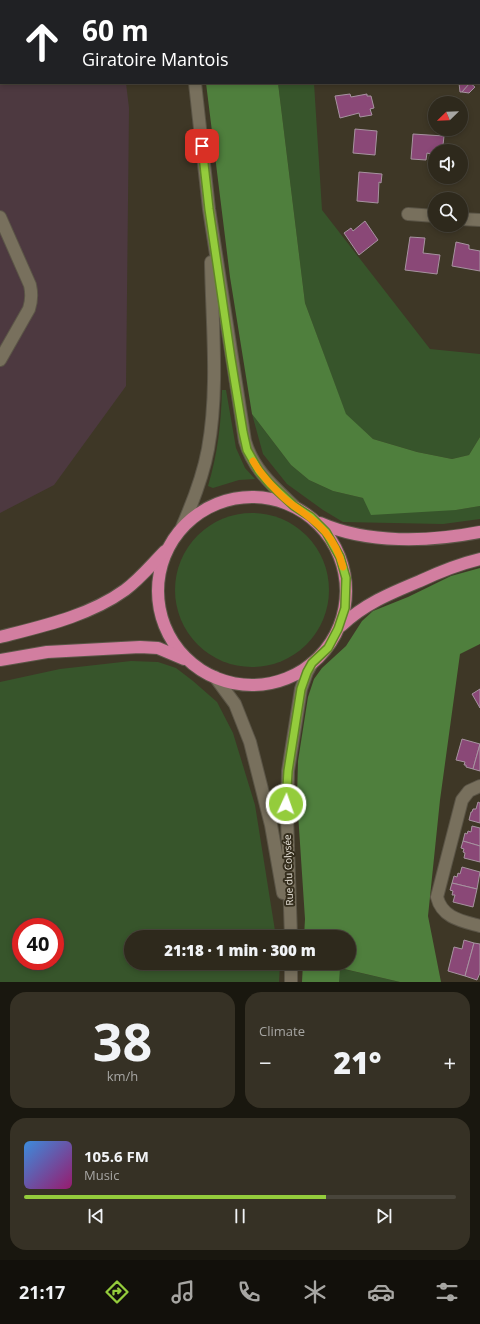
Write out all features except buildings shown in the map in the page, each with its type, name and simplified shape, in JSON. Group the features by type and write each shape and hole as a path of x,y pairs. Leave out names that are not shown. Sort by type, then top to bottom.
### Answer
{"highway":[{"path":"0,637 65,619 106,602 136,581 168,548 182,527 195,515 216,503 234,498 265,497 277,499 294,506 316,521 326,532 334,544 344,571 346,600 343,615 338,629 328,648 312,663 287,678 266,684 237,684 215,678 190,662 164,650 140,647 47,652 0,660"},
{"path":"316,521 348,533 378,538 428,539 480,532"},
{"path":"168,548 161,565 159,577 158,590 160,608 170,638 190,662"},
{"path":"338,629 362,608 378,599 453,567 480,559"}],"street":[{"path":"195,84 209,209 245,441 251,458 259,471 294,506"},
{"path":"182,527 198,488 208,449 212,422 214,377 209,209"},
{"path":"408,214 428,215"},
{"path":"0,217 30,285 32,293 32,302 29,309 0,360"},
{"path":"468,219 480,220"},
{"name":"Rue du Colysée","path":"291,930 286,817 288,771 301,689 312,663"},
{"name":"Rue du Colysée","path":"215,678 235,704 250,742 271,825 290,930"},
{"path":"480,786 469,791 462,800 437,897 441,908 451,917 480,926"},
{"path":"290,982 291,970"}],"shaded area":[{"path":"0,84 126,84 129,108 126,386 54,485 0,513"}],"green space":[{"path":"206,84 278,84 305,303 346,414 373,439 417,452 452,459 469,455 480,437 480,506 456,510 371,515 363,498 333,491 309,480 291,465 252,414 230,277"},
{"path":"278,84 314,84 322,210 430,349 480,354 480,437 469,455 452,459 417,452 373,439 346,415 305,303"},
{"path":"222,390 226,390 236,448 245,468 255,479 239,480 213,488 208,486 218,438"},
{"path":"252,414 291,465 309,480 333,491 363,498 456,510 480,506 480,519 443,524 343,522 323,510 287,484 263,454"},
{"path":"244,513 260,513 282,519 307,535 323,560 328,575 328,605 323,620 307,645 295,654 274,664 260,667 244,667 230,664 216,658 203,650 192,639 178,612 175,598 175,582 178,568 184,554 192,541 203,530 230,516"},
{"path":"480,568 480,644 460,654 440,800 428,916 441,982 400,982 349,970 356,970 356,930 304,930 305,919 297,798 298,761 308,697 314,679 322,668 346,646 362,621 373,611 408,597 451,576"},
{"path":"131,661 158,662 176,668 217,702 233,733 255,805 275,930 124,930 124,970 280,970 279,982 0,982 0,682 60,669"},
{"path":"303,970 340,970 339,982 302,982"},
{"path":"339,970 348,970 400,982 339,982"}],"slow traffic":[{"path":"253,461 270,484 294,506 316,521 326,532 337,550 343,567"}],"route":[{"path":"202,146 209,209 231,359 247,450 259,471 270,484 294,506 316,521 326,532 340,557 346,578 345,608 338,629 328,648 312,663 303,681 295,721 288,771 286,804"}]}
